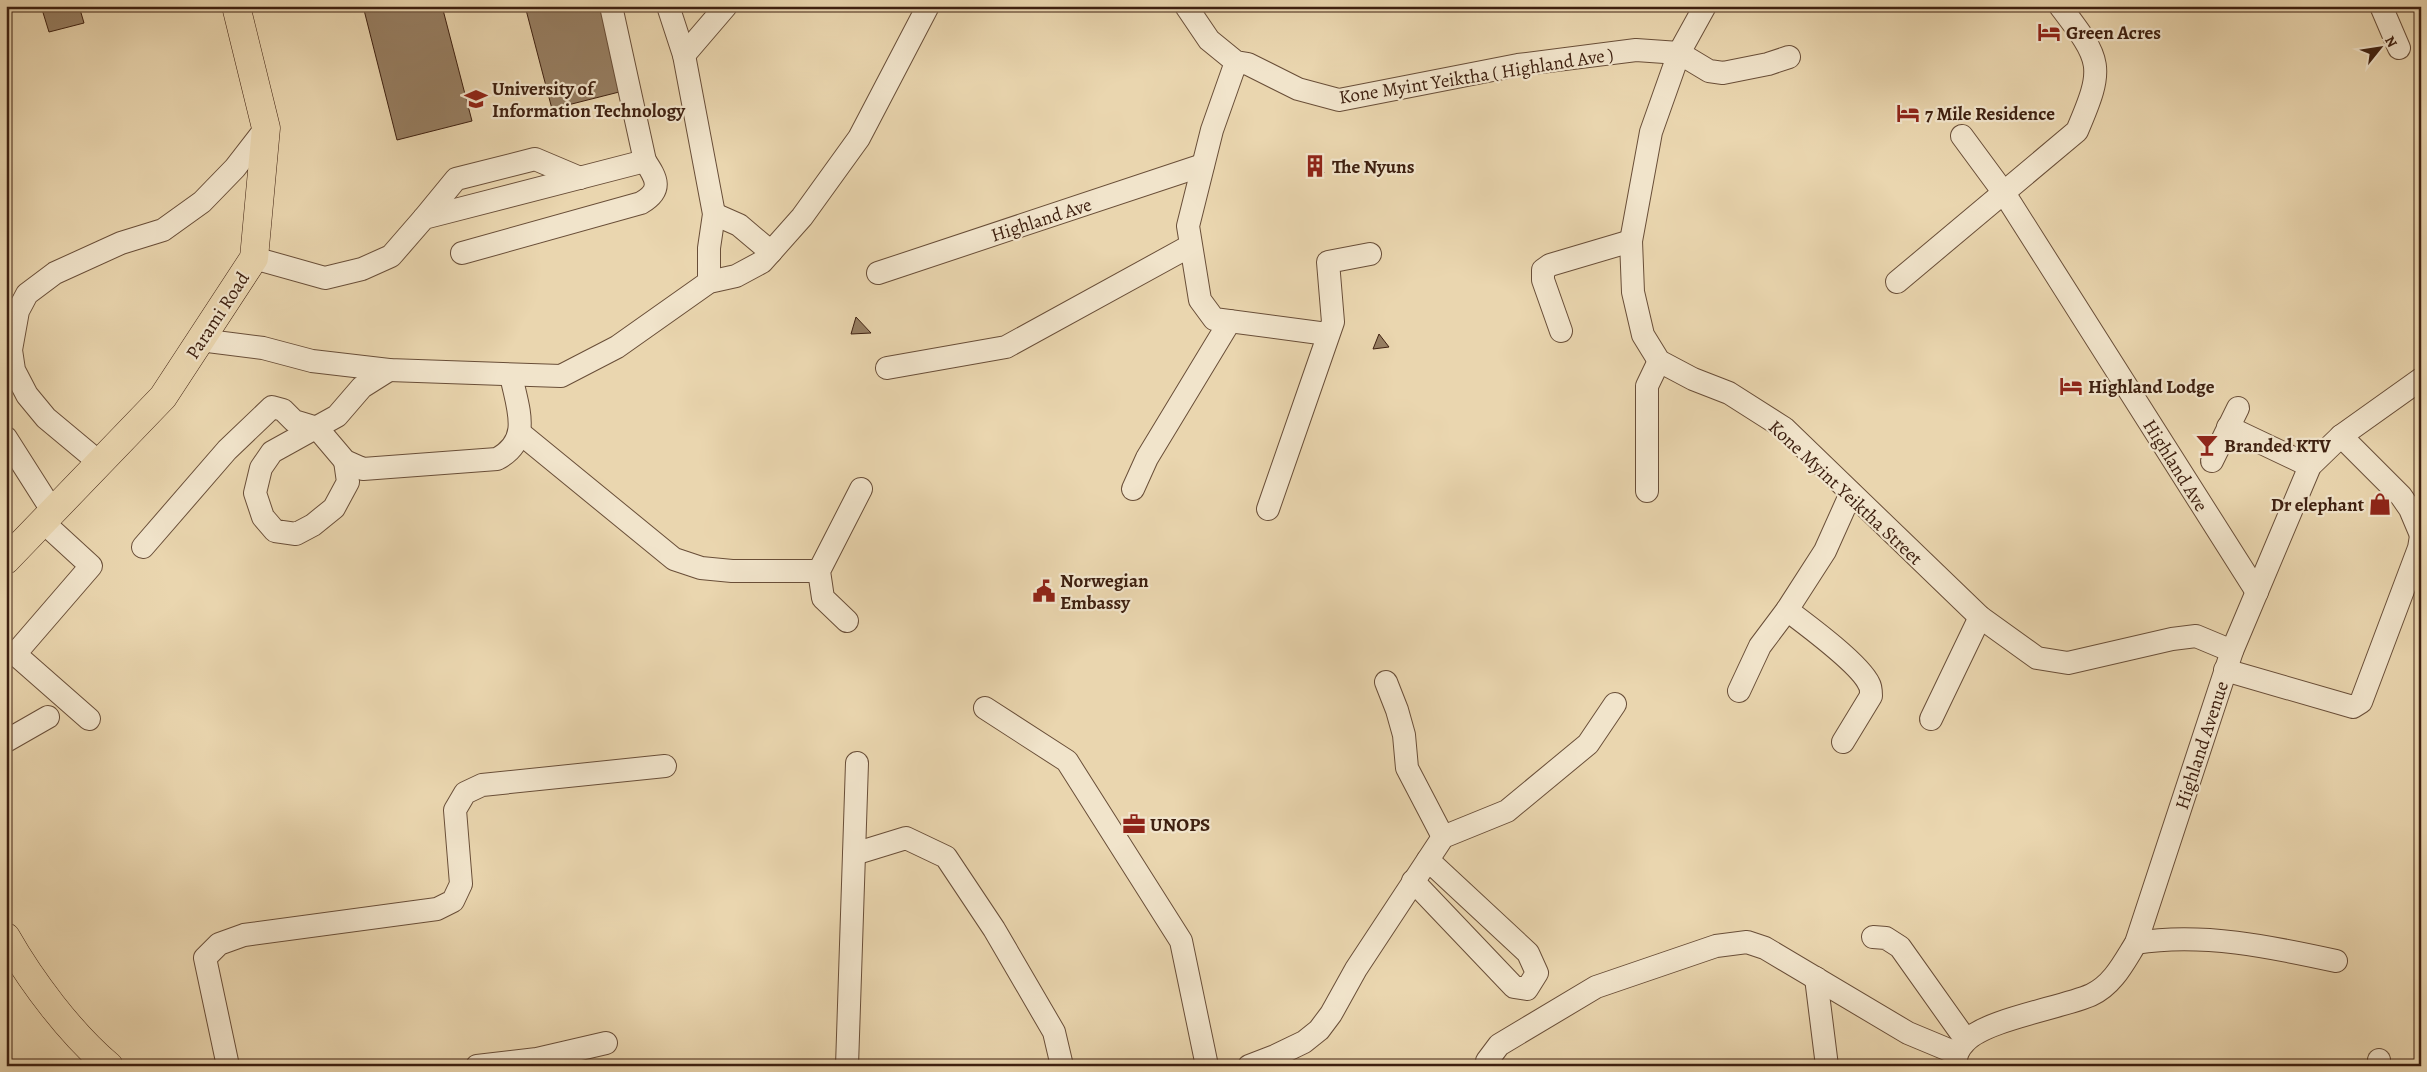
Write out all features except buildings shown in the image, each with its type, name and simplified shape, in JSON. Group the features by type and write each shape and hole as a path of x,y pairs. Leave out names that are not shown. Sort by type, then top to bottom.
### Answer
{"main road":[{"name":"Parami Road","path":"6,560 163,397 254,258 266,128 236,6"},
{"path":"6,937 58,1013 92,1052 109,1066"}],"street":[{"path":"462,253 641,203 652,196 656,187 654,175 645,162 611,6"},
{"path":"668,6 684,55 714,214 708,248 709,282"},
{"path":"684,55 726,6"},
{"path":"200,340 263,348 312,361 389,370 561,376 617,347 709,282 736,276 762,262 802,217 859,138 928,6"},
{"name":"Kone Myint Yeiktha ( Highland Ave )","path":"1186,6 1209,40 1236,62 1248,64 1298,89 1340,100 1518,65 1636,50 1679,54"},
{"name":"Kone Myint Yeiktha Street","path":"1705,6 1679,54 1651,132 1630,241 1633,292 1643,336 1660,360 1693,379 1729,393 1784,428 1980,617 2037,658 2068,663 2172,639 2196,636 2229,660 2353,707 2361,702 2420,548 2421,535"},
{"path":"1897,282 2076,131 2091,98 2097,72 2090,45 2060,6"},
{"path":"2381,6 2399,48"},
{"path":"1679,54 1709,70 1723,73 1768,64 1789,57"},
{"path":"1236,62 1212,130 1188,226 1200,300 1222,320 1327,334"},
{"path":"100,463 46,418 27,396 14,370 12,350 18,311 27,294 55,274 121,243 163,230 202,202 235,168 266,128"},
{"name":"Highland Ave","path":"1962,136 2004,193 2257,592"},
{"path":"254,258 325,278 362,269 391,256 456,179 535,159 580,178"},
{"path":"424,218 645,162"},
{"name":"Highland Ave","path":"878,273 1203,165"},
{"path":"714,214 739,225 771,252"},
{"path":"1561,331 1543,280 1543,270 1550,265 1630,241"},
{"path":"887,368 1006,347 1190,246"},
{"path":"1268,509 1327,334 1333,322 1328,262 1370,254"},
{"path":"1133,489 1147,458 1222,320"},
{"path":"1648,491 1647,386 1660,360"},
{"path":"345,461 348,482 334,508 313,525 296,534 275,531 263,517 255,493 261,468 272,452 337,416 362,387 389,370"},
{"path":"143,547 227,450 272,407 283,410 294,421 317,428 345,461 363,469 497,459 514,446 520,433 511,374"},
{"name":"Highland Avenue","path":"1959,1053 1984,1029 2092,994 2114,977 2136,943 2229,660 2310,466 2341,436 2421,379"},
{"path":"2212,461 2238,408"},
{"path":"2228,427 2310,466"},
{"path":"520,433 674,559 701,568 724,570 818,571"},
{"path":"2341,436 2401,496 2410,509 2421,535"},
{"path":"6,438 48,517 91,566 11,658 89,719"},
{"path":"847,622 823,598 818,571 861,489"},
{"path":"1739,691 1760,646 1788,610 1825,551 1851,493"},
{"path":"1788,610 1826,640 1870,684 1871,696 1842,742"},
{"path":"1931,720 1980,617"},
{"path":"1386,682 1397,710 1404,736 1407,768 1443,837"},
{"path":"1249,1066 1290,1049 1319,1030 1331,1014 1356,969 1443,837 1507,811 1588,744 1615,704"},
{"path":"985,708 1067,761 1181,941 1207,1066"},
{"path":"6,741 48,717"},
{"path":"847,1066 857,763"},
{"path":"228,1066 205,958 219,944 244,935 437,909 453,901 461,884 455,810 465,793 482,785 665,766"},
{"path":"854,854 906,838 946,856 994,929 1054,1032 1062,1066"},
{"path":"1413,881 1514,987 1521,990 1527,989 1537,974 1528,954 1428,860"},
{"path":"1874,937 1886,938 1900,947 1959,1053"},
{"path":"2136,943 2166,938 2217,942 2290,951 2336,961"},
{"path":"1487,1066 1487,1061 1499,1045 1596,986 1716,946 1747,942 1766,948 1908,1033 1959,1053"},
{"path":"1816,978 1827,1066"},
{"path":"477,1066 537,1058 606,1043"}],"place":[{"name":"Green Acres","path":"2049,32"},
{"name":"University of Information Technology","path":"476,99"},
{"name":"7 Mile Residence","path":"1908,113"},
{"name":"The Nyuns","path":"1315,166"},
{"name":"Highland Lodge","path":"2071,386"},
{"name":"Branded KTV","path":"2207,445"},
{"name":"Dr elephant","path":"2380,504"},
{"name":"Norwegian Embassy","path":"1044,591"},
{"name":"UNOPS","path":"1134,824"}]}
